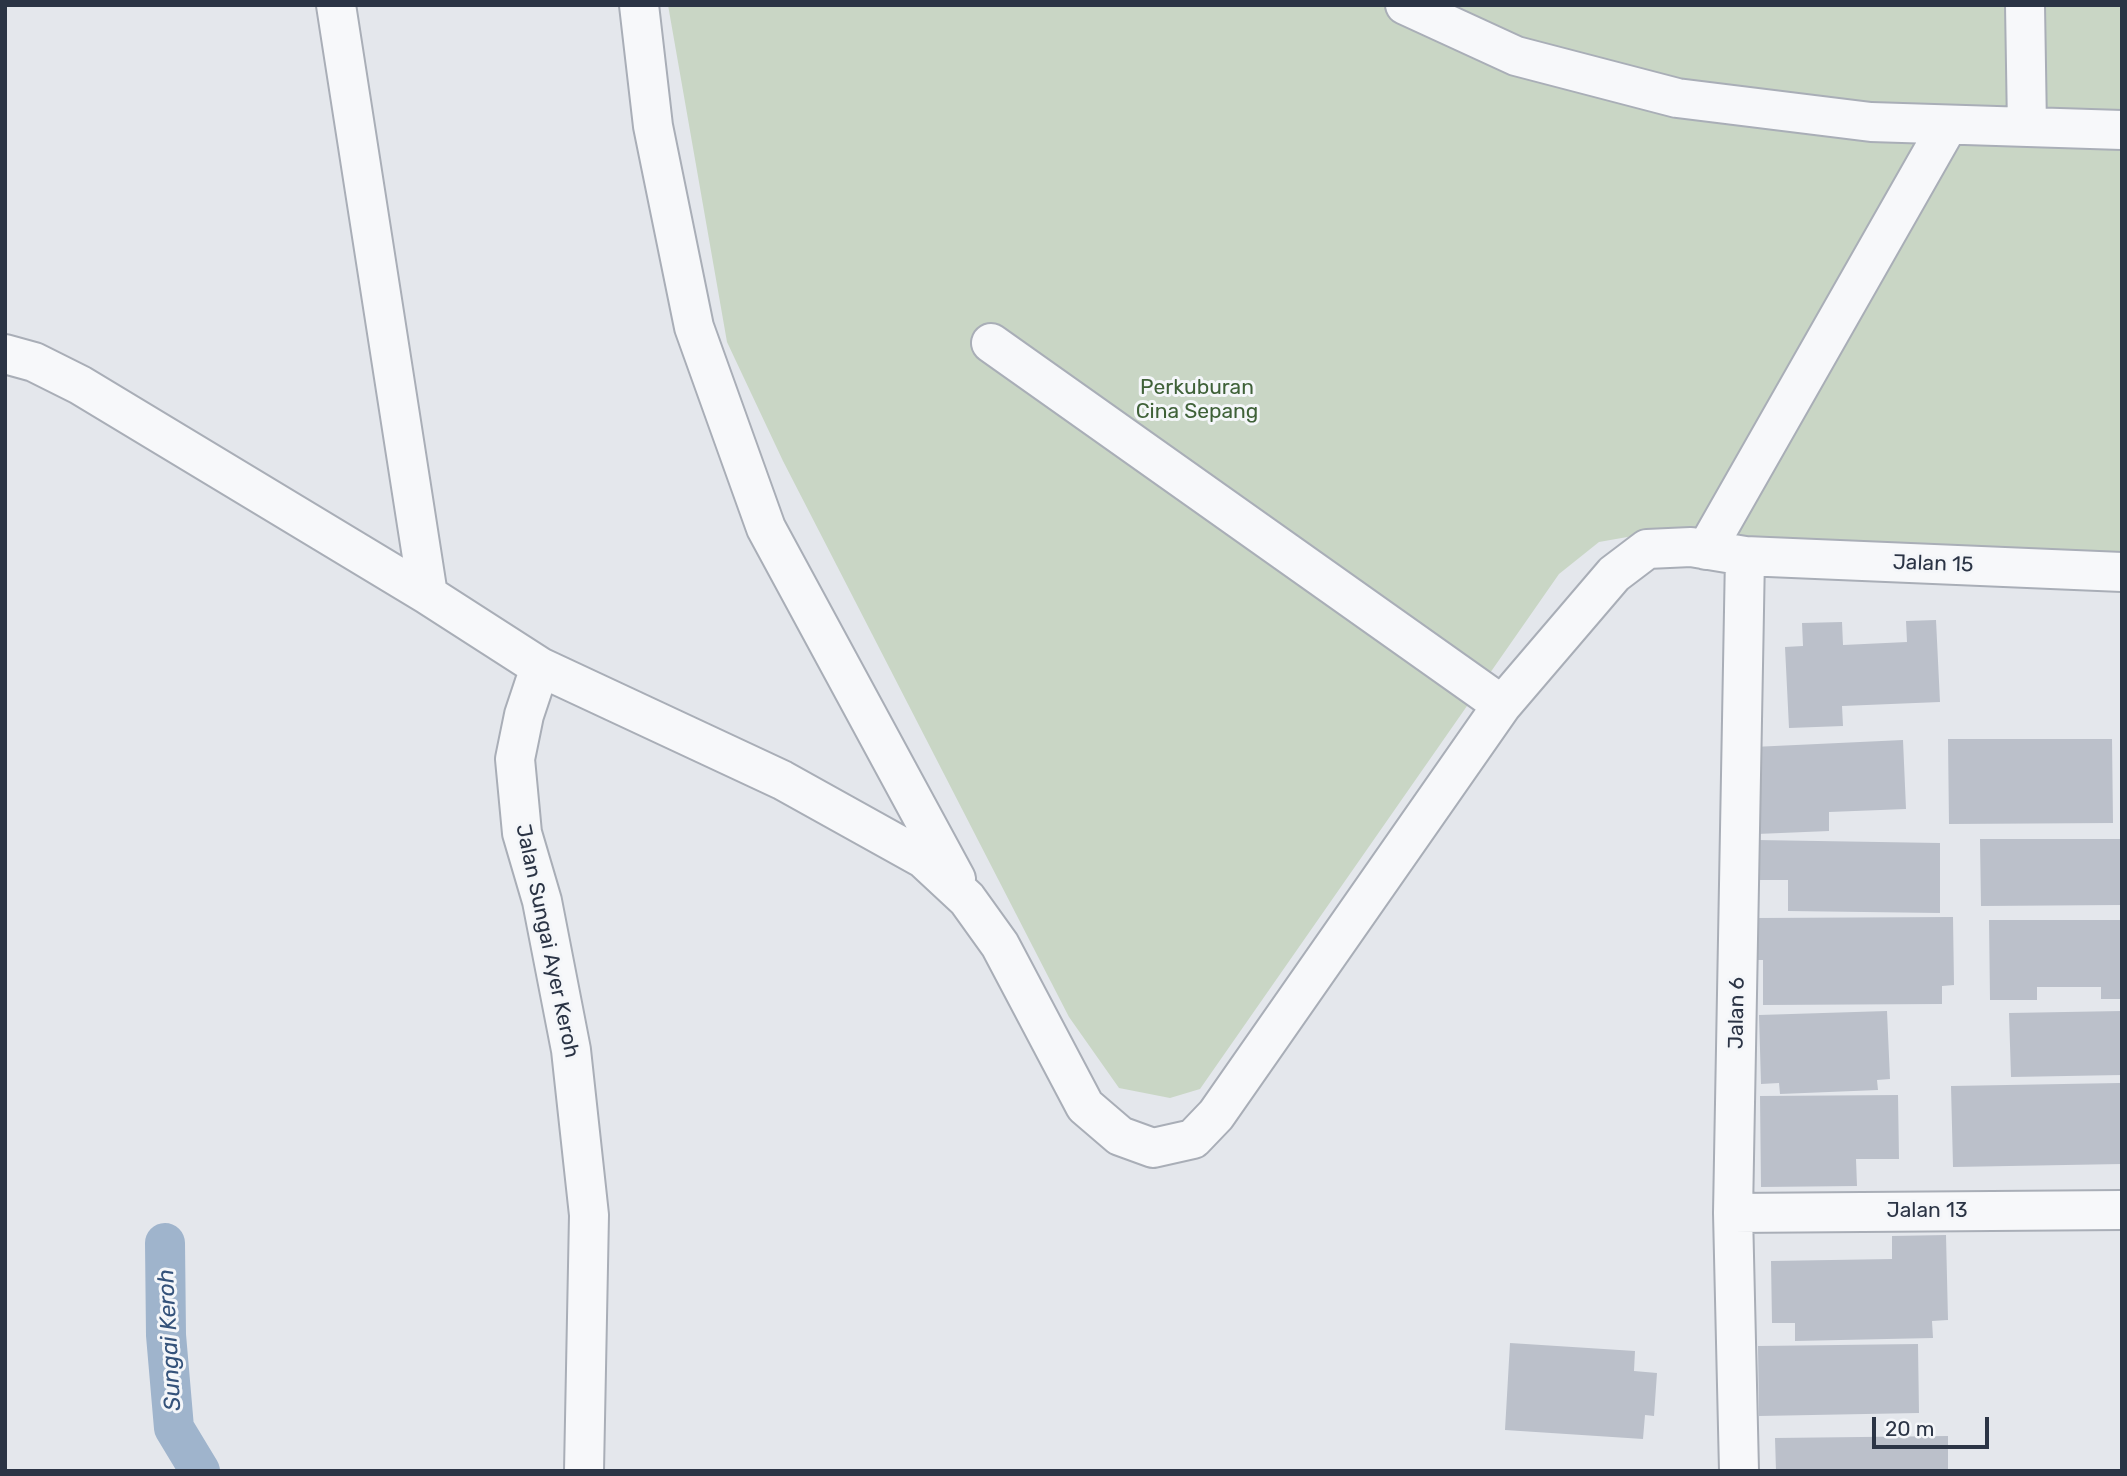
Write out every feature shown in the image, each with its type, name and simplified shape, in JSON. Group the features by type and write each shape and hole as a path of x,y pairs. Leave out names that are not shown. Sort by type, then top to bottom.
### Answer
{"street":[{"path":"336,5 428,595"},
{"path":"639,5 653,126 694,327 766,528 967,899"},
{"path":"1405,5 1516,56 1677,98 1871,122 2122,130"},
{"path":"2025,5 2027,127"},
{"path":"1706,550 1948,125"},
{"path":"991,343 1502,705"},
{"path":"5,354 34,362 80,385 428,595 540,667 782,780 924,859 967,899"},
{"name":"Jalan 15","path":"967,899 1000,945 1085,1106 1119,1136 1153,1148 1193,1139 1216,1115 1502,705 1614,574 1647,549 1691,547 1745,556 2122,572"},
{"name":"Jalan 6","path":"1739,1471 1733,1213 1745,556"},
{"name":"Jalan Sungai Ayer Keroh","path":"540,667 524,715 515,759 522,833 542,901 571,1050 589,1215 584,1471"},
{"name":"Jalan 13","path":"1733,1213 2122,1210"}],"green space":[{"name":"Perkuburan Cina Sepang","path":"668,5 2122,5 2122,554 1754,548 1667,530 1599,542 1559,574 1200,1089 1170,1098 1119,1088 1069,1017 783,461 727,342"}],"building":[{"path":"1936,620 1940,702 1842,706 1843,726 1789,728 1785,647 1803,646 1802,623 1842,622 1843,645 1907,642 1906,621"},
{"path":"1948,739 2112,739 2113,823 1949,824"},
{"path":"1903,740 1906,809 1829,812 1829,831 1757,834 1753,747"},
{"path":"1980,839 2121,839 2121,905 1981,906"},
{"path":"1757,840 1940,843 1940,913 1788,911 1788,880 1757,880"},
{"path":"1953,917 1954,985 1942,986 1942,1004 1763,1005 1763,960 1757,960 1757,918"},
{"path":"1989,920 2122,920 2122,999 2101,999 2101,987 2037,987 2037,1000 1990,1000"},
{"path":"1887,1011 1890,1079 1877,1080 1878,1090 1780,1094 1779,1083 1761,1084 1759,1015"},
{"path":"2122,1011 2122,1075 2011,1077 2009,1013"},
{"path":"2120,1083 2122,1164 1953,1167 1951,1086"},
{"path":"1898,1095 1899,1159 1856,1159 1857,1186 1761,1187 1760,1096"},
{"path":"1946,1235 1948,1320 1932,1321 1933,1338 1795,1341 1795,1323 1772,1323 1771,1261 1892,1259 1892,1236"},
{"path":"1510,1343 1635,1351 1634,1371 1657,1373 1654,1416 1645,1415 1643,1439 1505,1430"},
{"path":"1918,1344 1919,1413 1759,1416 1758,1346"},
{"path":"1948,1436 1948,1471 1776,1471 1775,1438"}],"waterway":[{"name":"Sungai Keroh","path":"165,1243 166,1335 174,1428 200,1471"}]}
